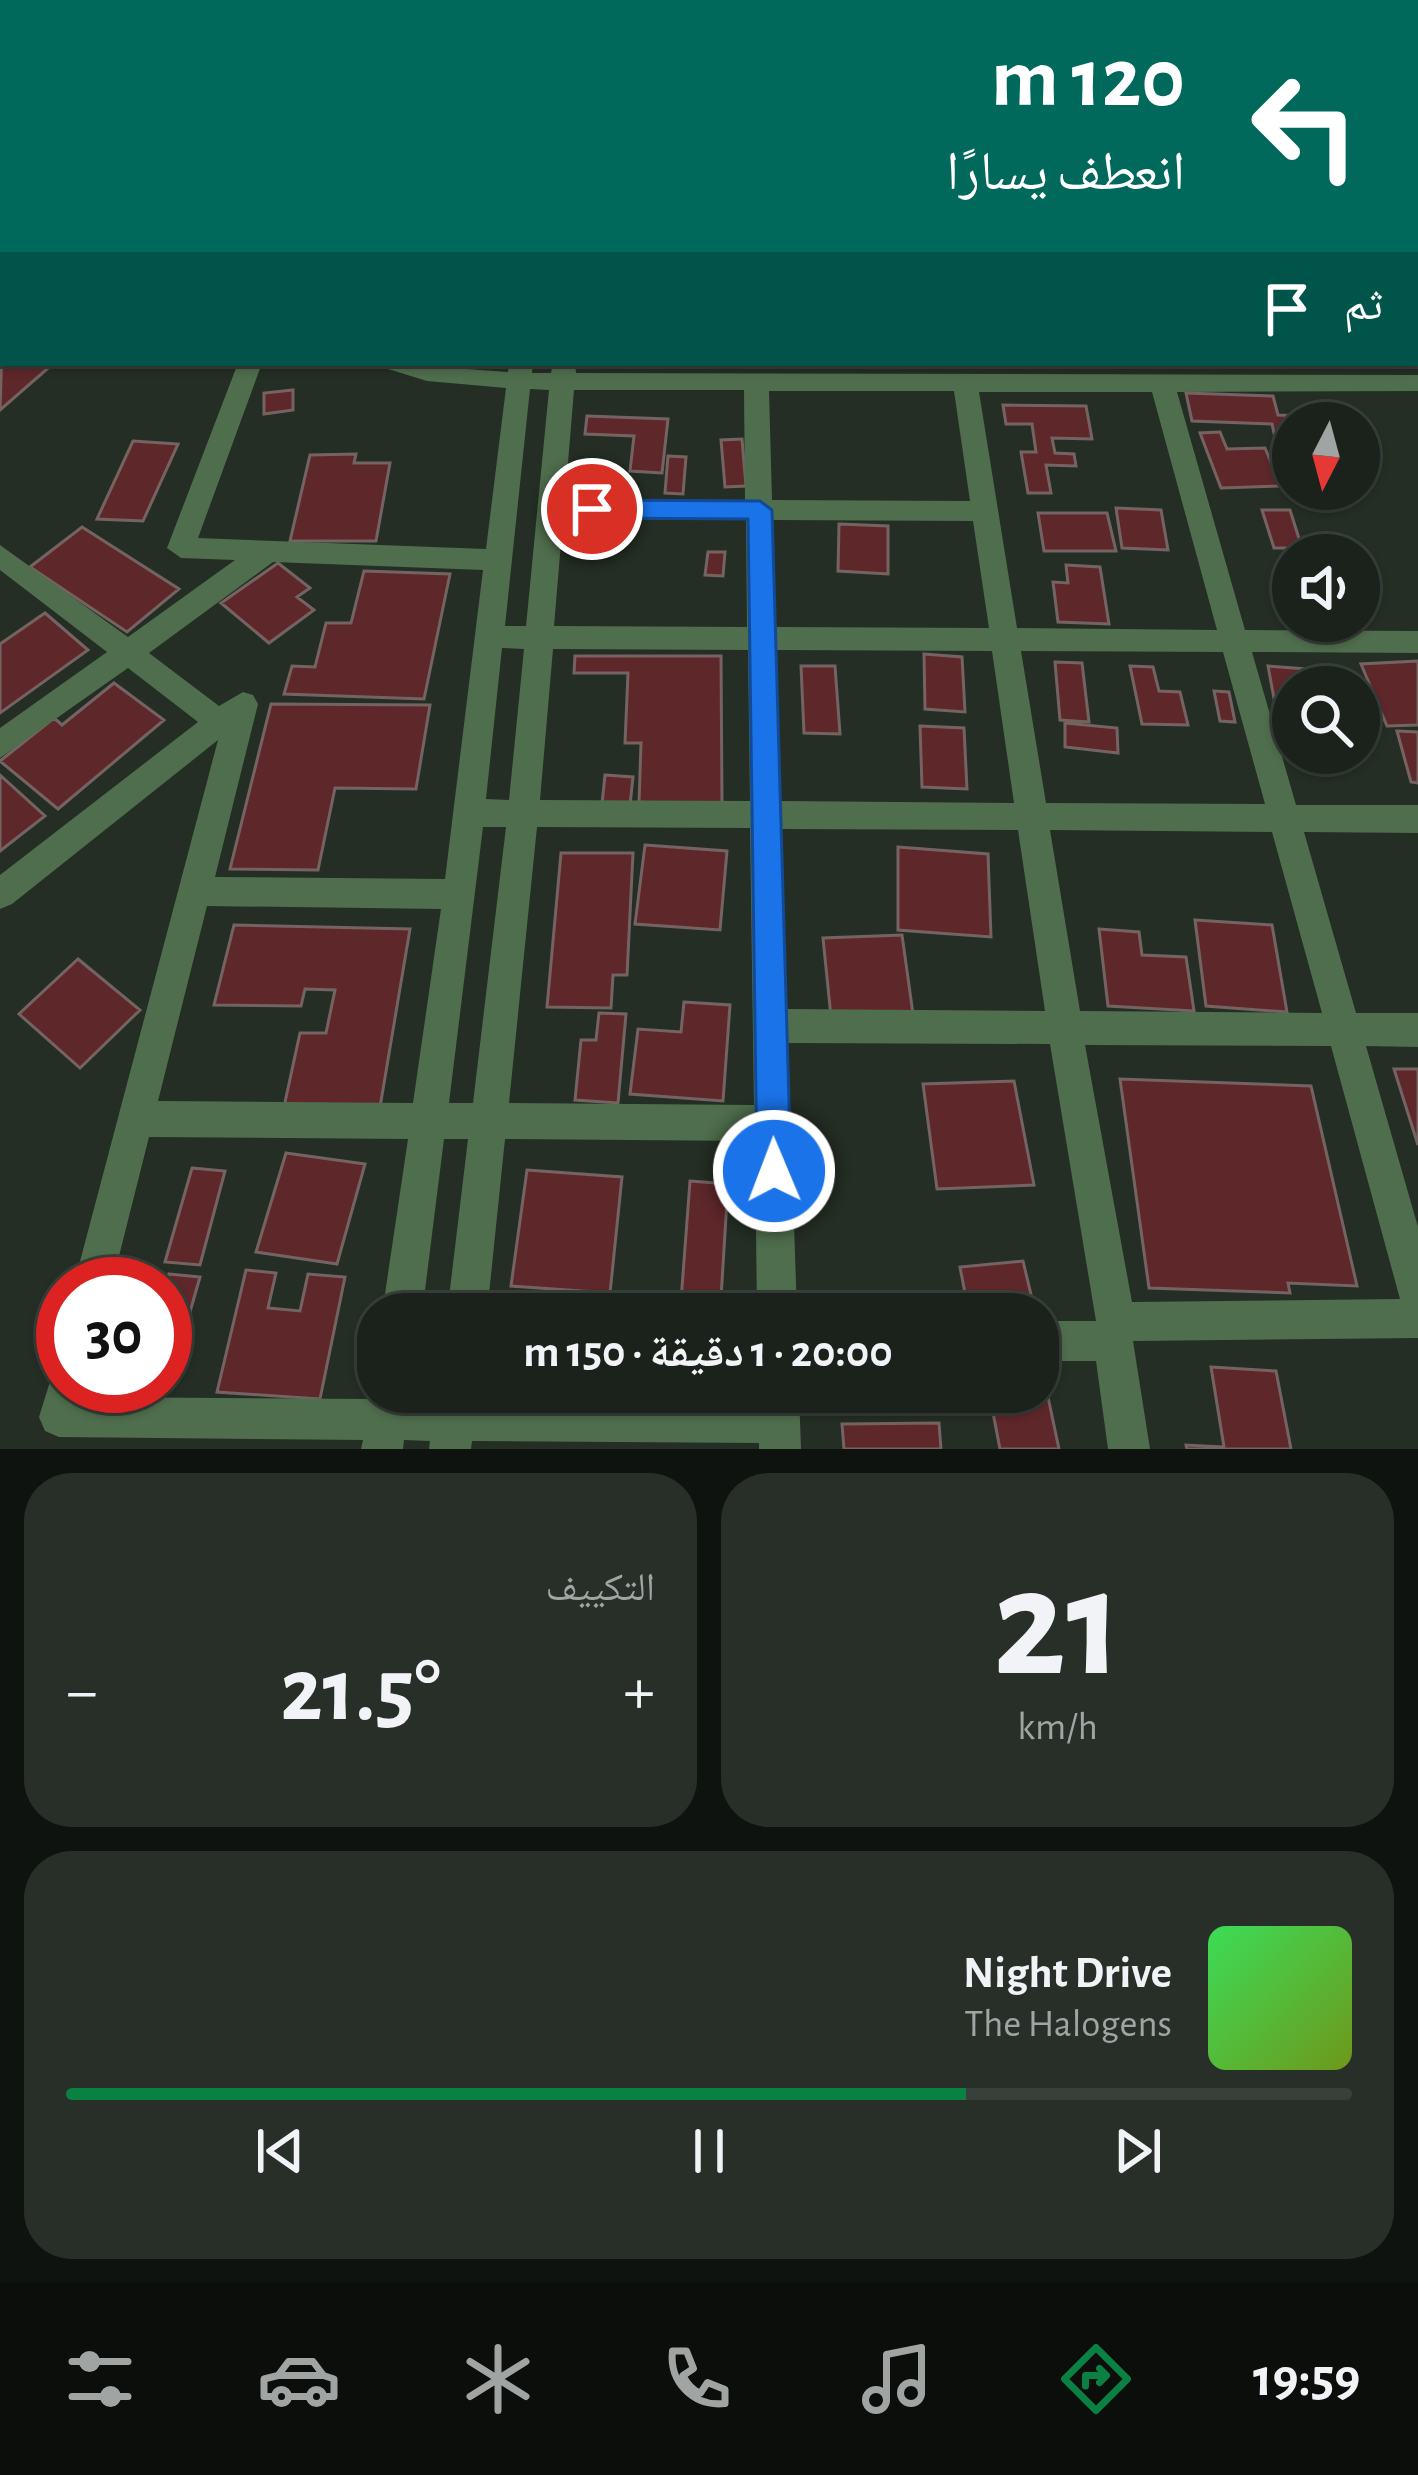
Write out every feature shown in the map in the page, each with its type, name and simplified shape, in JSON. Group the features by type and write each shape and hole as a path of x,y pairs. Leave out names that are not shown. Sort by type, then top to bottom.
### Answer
{"street":[{"path":"249,366 181,548 497,560"},
{"path":"406,366 427,373 564,372 756,383 965,384 1019,373 1162,384 1306,373 1418,383"},
{"path":"405,1293 459,894 520,372"},
{"path":"470,1293 523,814 564,372"},
{"path":"756,383 777,1293"},
{"path":"965,384 1115,1332 1129,1449"},
{"path":"1162,384 1418,1294"},
{"path":"551,509 984,511"},
{"path":"6,548 128,653 220,722"},
{"path":"0,745 267,552"},
{"path":"489,637 1418,642"},
{"path":"0,894 243,704 99,1257"},
{"path":"469,813 1418,818"},
{"path":"193,891 459,894"},
{"path":"771,1026 1418,1030"},
{"path":"134,1119 773,1123"},
{"path":"1059,1338 1418,1318"},
{"path":"60,1413 59,1417 779,1421"}],"building":[{"path":"1,366 51,366 0,410"},
{"path":"293,390 293,410 264,414 264,393"},
{"path":"1186,393 1273,396 1272,424 1192,421"},
{"path":"1003,405 1086,406 1092,439 1052,438 1055,453 1074,454 1076,466 1046,465 1051,493 1028,493 1021,452 1036,452 1032,424 1006,424"},
{"path":"587,416 668,419 662,473 630,471 634,436 585,434"},
{"path":"1220,432 1227,449 1265,448 1272,465 1272,486 1221,488 1200,433"},
{"path":"742,439 746,486 725,487 721,440"},
{"path":"133,441 178,444 143,521 97,519"},
{"path":"356,454 354,463 390,463 376,541 290,541 310,455"},
{"path":"668,456 686,457 683,494 665,493"},
{"path":"1116,508 1161,510 1168,550 1122,548"},
{"path":"1262,510 1290,510 1298,534 1272,534 1272,542"},
{"path":"1038,513 1107,513 1116,551 1044,551"},
{"path":"839,524 888,526 888,574 838,571"},
{"path":"82,527 179,589 127,632 30,567"},
{"path":"708,552 725,552 723,576 705,575"},
{"path":"278,563 310,588 297,597 314,610 269,643 221,603"},
{"path":"1066,565 1100,567 1109,624 1058,622 1053,582 1068,583"},
{"path":"364,571 450,574 424,699 284,694 292,666 315,667 326,623 351,623"},
{"path":"45,613 88,650 0,713 0,644"},
{"path":"924,654 962,657 965,712 925,709"},
{"path":"575,656 721,656 722,804 639,804 641,743 625,743 628,673 574,673"},
{"path":"1418,661 1418,725 1387,726 1380,709 1380,666 1361,664"},
{"path":"1055,662 1082,663 1089,722 1060,720"},
{"path":"801,666 835,666 840,734 804,733"},
{"path":"1130,666 1153,667 1159,691 1180,692 1188,725 1142,724"},
{"path":"114,683 164,720 58,809 0,761 54,718 62,725"},
{"path":"1214,691 1229,692 1235,722 1220,721"},
{"path":"271,704 430,705 416,789 335,788 318,870 230,869"},
{"path":"1065,723 1117,728 1118,753 1065,747"},
{"path":"920,726 964,728 967,789 922,787"},
{"path":"1397,731 1418,732 1418,783 1411,782"},
{"path":"0,775 45,816 0,851"},
{"path":"605,775 633,777 630,805 602,804"},
{"path":"645,845 727,851 720,930 635,924"},
{"path":"898,847 988,854 991,937 898,930"},
{"path":"561,853 633,853 627,975 613,975 611,1008 547,1007"},
{"path":"1195,920 1272,925 1287,1012 1206,1006"},
{"path":"234,925 410,929 378,1119 282,1116 300,1033 326,1033 335,990 305,989 301,1006 214,1005"},
{"path":"1099,929 1139,932 1142,955 1186,957 1194,1011 1108,1006"},
{"path":"902,935 913,1014 831,1017 823,938"},
{"path":"78,959 140,1010 80,1068 19,1014"},
{"path":"684,1002 730,1005 723,1101 630,1094 638,1029 681,1032"},
{"path":"599,1013 626,1014 618,1103 575,1100 581,1040 596,1040"},
{"path":"1394,1069 1418,1069 1418,1145"},
{"path":"1120,1079 1311,1086 1357,1286 1288,1283 1290,1293 1149,1288"},
{"path":"1014,1081 1034,1185 937,1189 923,1084"},
{"path":"286,1153 365,1164 337,1264 256,1252"},
{"path":"192,1168 225,1171 200,1265 192,1264 192,1257 166,1257"},
{"path":"527,1170 622,1177 610,1293 511,1286"},
{"path":"690,1181 728,1184 721,1293 682,1293"},
{"path":"1023,1261 1031,1293 965,1293 960,1267"},
{"path":"246,1270 276,1273 268,1308 300,1311 308,1274 345,1277 320,1399 217,1392"},
{"path":"192,1276 200,1277 192,1305"},
{"path":"1211,1367 1276,1371 1291,1449 1187,1449 1186,1445 1224,1447"},
{"path":"993,1413 1051,1413 1059,1449 1000,1449"},
{"path":"939,1423 941,1449 844,1449 842,1424"}],"route":[{"path":"592,509 760,510 774,1171"}]}
